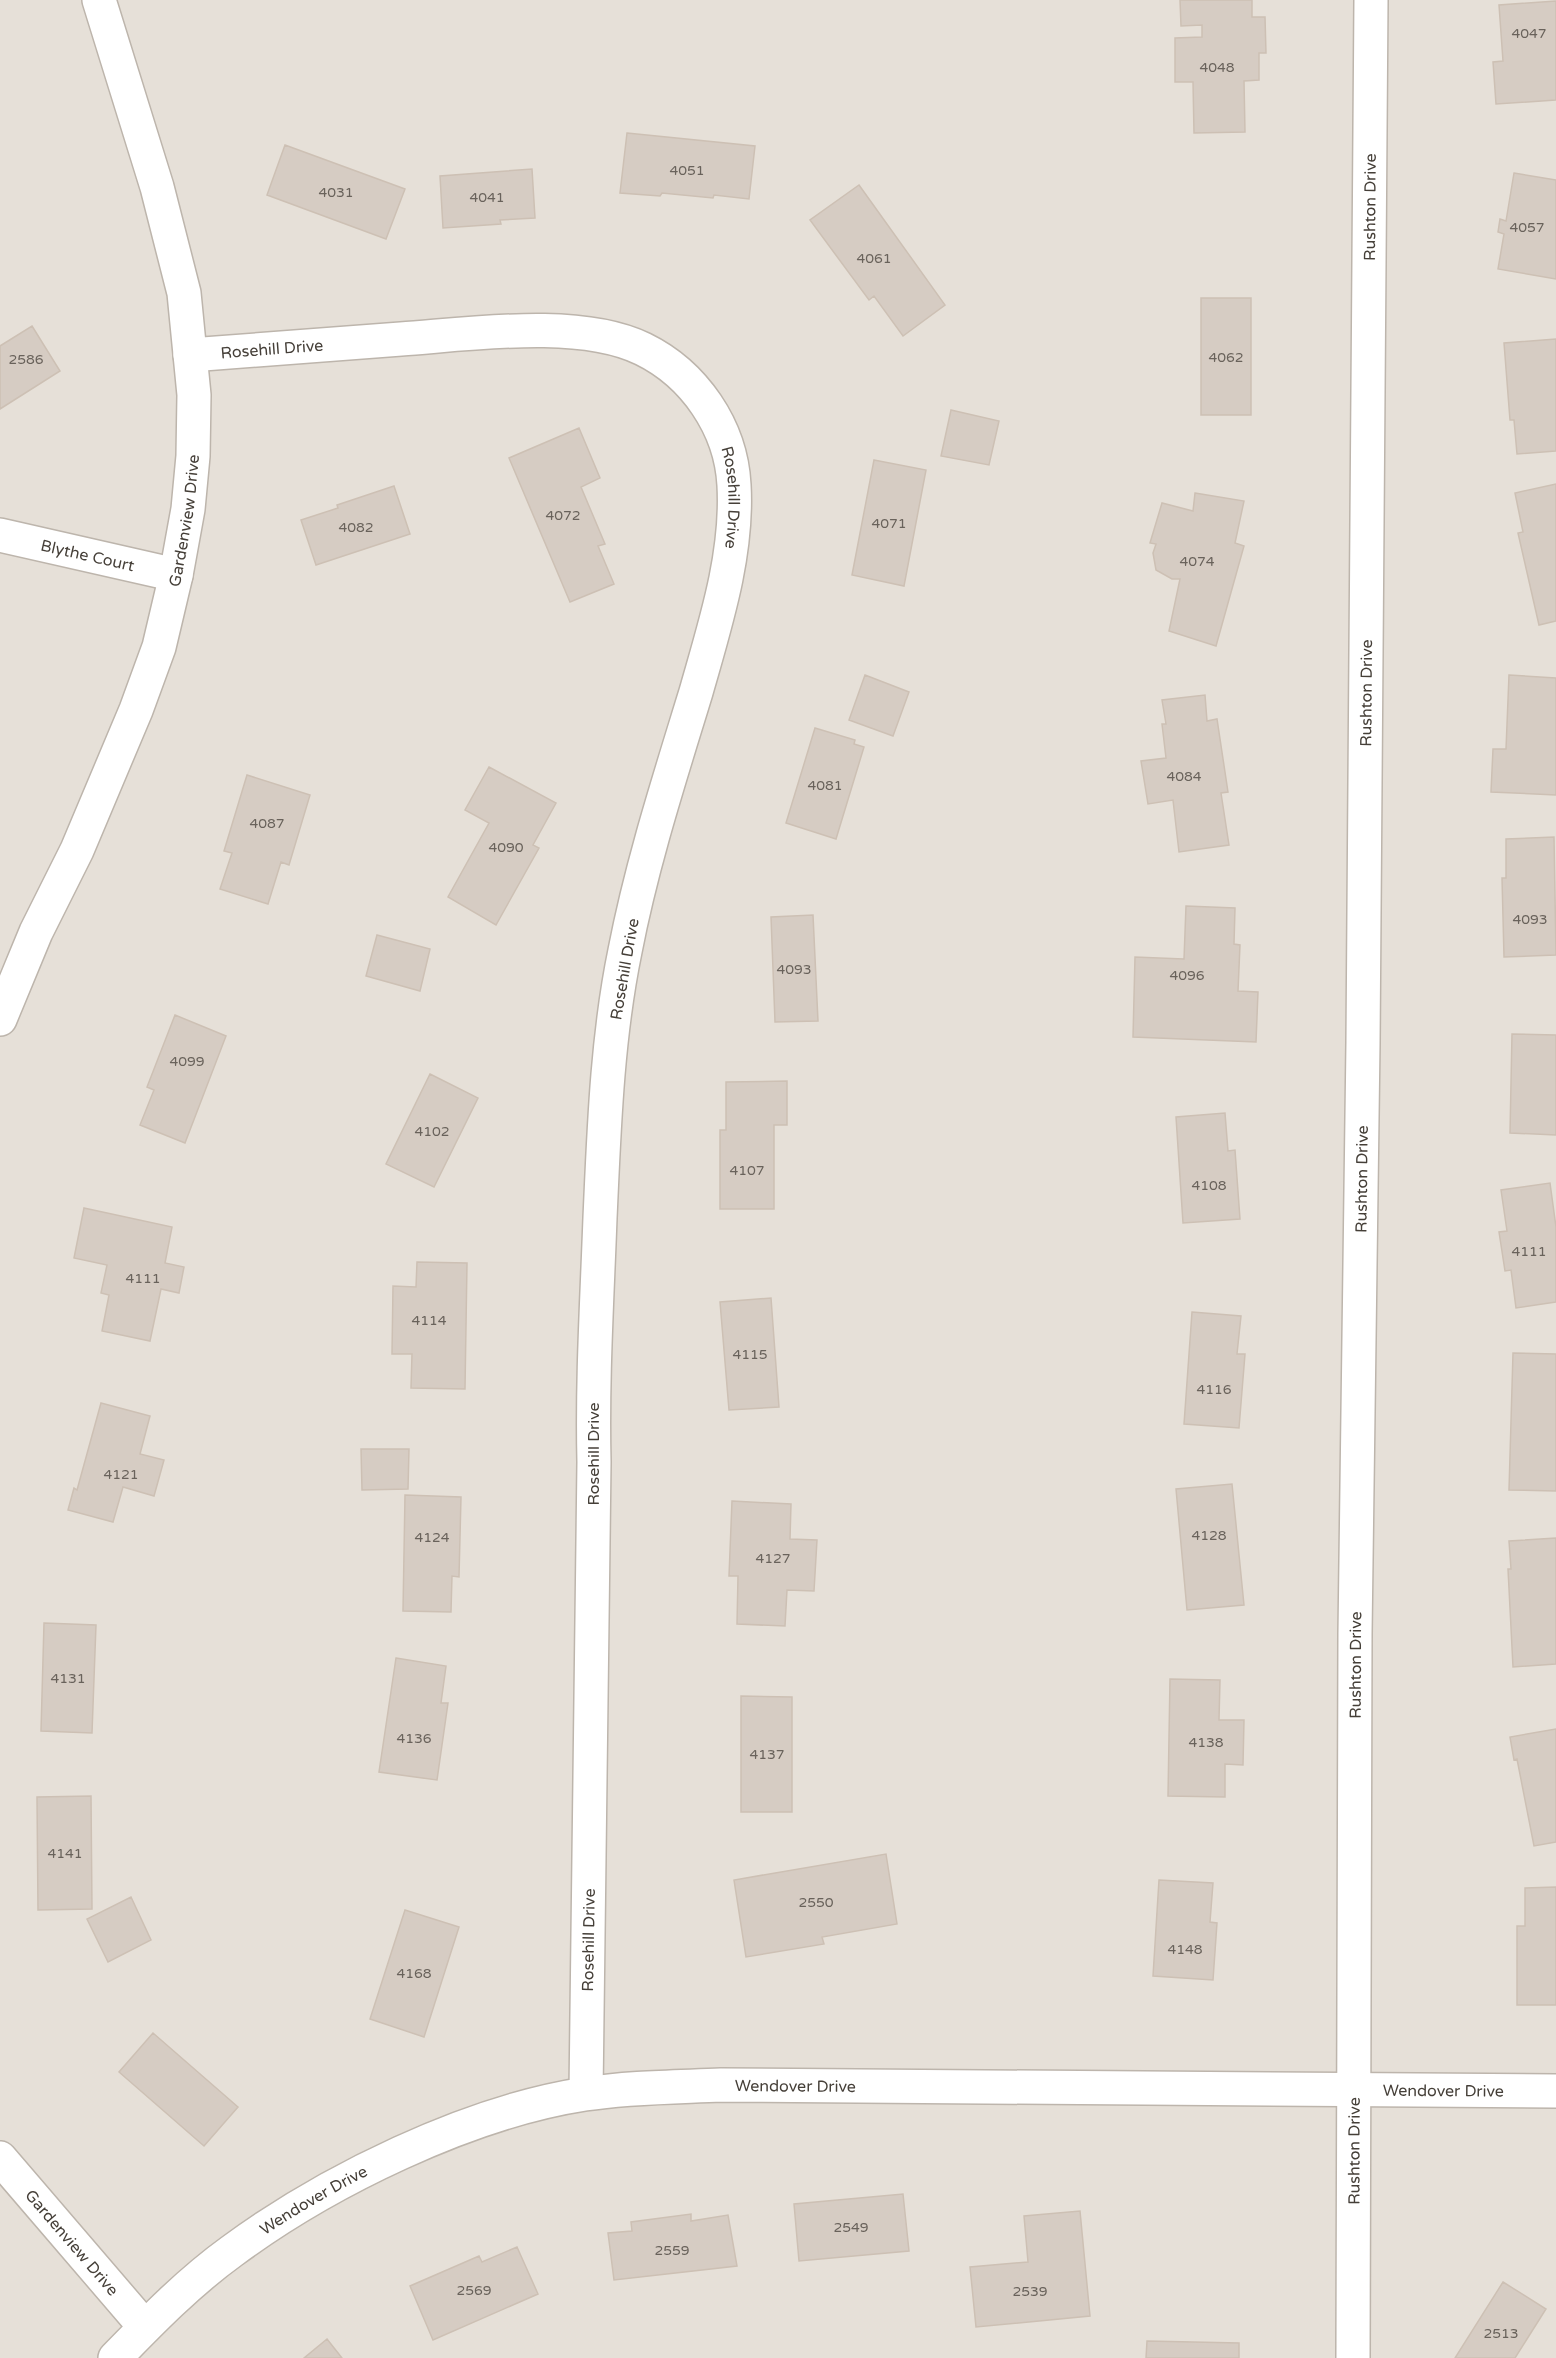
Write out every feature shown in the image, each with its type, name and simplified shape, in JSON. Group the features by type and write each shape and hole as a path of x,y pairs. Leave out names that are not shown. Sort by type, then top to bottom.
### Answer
{"street":[{"name":"Gardenview Drive","path":"0,1019 36,933 77,850 136,710 159,646 176,575 188,509 193,456 194,395 184,293 157,187 99,0"},
{"name":"Rushton Drive","path":"1353,2358 1354,1646 1363,1043 1371,0"},
{"name":"Rosehill Drive","path":"190,355 502,332 578,332 603,335 646,350 685,378 713,414 723,435 730,459 734,484 732,544 718,615 647,855 625,951 615,1010 604,1133 592,1391 594,1462 586,2093"},
{"name":"Blythe Court","path":"0,535 176,575"},
{"name":"Wendover Drive","path":"114,2358 145,2327 231,2252 275,2221 333,2187 407,2151 471,2124 547,2101 586,2093 721,2085 1556,2091"},
{"name":"Gardenview Drive","path":"0,2158 145,2327"}],"shaded area":[{"path":"0,0 1556,0 1556,2358 0,2358"}],"building":[{"path":"1180,0 1252,0 1252,17 1265,17 1266,53 1259,53 1259,80 1244,81 1245,132 1194,133 1193,82 1175,82 1175,38 1202,37 1202,25 1181,26"},
{"path":"1556,1 1556,100 1496,104 1493,62 1503,61 1499,5"},
{"path":"627,133 755,146 749,199 714,195 713,198 662,193 660,196 620,193"},
{"path":"285,145 405,189 386,239 267,195"},
{"path":"532,169 535,218 500,220 501,224 443,228 440,176"},
{"path":"1514,173 1556,180 1556,279 1498,269 1504,234 1498,232 1500,219 1506,221"},
{"path":"859,185 945,305 903,336 874,296 869,300 810,220"},
{"path":"1201,298 1251,298 1251,415 1201,415"},
{"path":"32,326 60,371 0,409 0,346"},
{"path":"1556,339 1556,451 1517,454 1514,420 1510,420 1504,343"},
{"path":"951,410 999,421 989,465 941,456"},
{"path":"579,428 600,478 581,487 605,544 598,546 614,584 570,602 509,458"},
{"path":"874,460 926,470 904,586 852,575"},
{"path":"1556,484 1556,621 1539,625 1518,533 1523,532 1515,493"},
{"path":"394,486 410,534 316,565 301,520"},
{"path":"1195,493 1244,501 1235,543 1244,546 1216,646 1169,631 1180,579 1172,579 1156,570 1153,553 1156,544 1150,543 1162,503 1193,511"},
{"path":"865,675 909,692 893,736 849,720"},
{"path":"1509,675 1556,678 1556,795 1491,792 1493,749 1506,749"},
{"path":"1205,695 1207,721 1217,719 1228,792 1221,793 1229,845 1179,852 1173,800 1148,804 1141,761 1166,758 1162,724 1166,724 1162,700"},
{"path":"815,728 855,740 854,744 864,747 836,839 786,823"},
{"path":"489,767 556,803 533,845 539,848 496,925 448,897 489,823 465,810"},
{"path":"247,775 310,795 289,865 281,862 268,904 220,889 232,853 224,851"},
{"path":"1554,837 1556,955 1504,957 1502,878 1506,878 1506,839"},
{"path":"1186,906 1235,908 1234,944 1240,945 1238,991 1258,992 1256,1042 1133,1037 1135,957 1184,959"},
{"path":"813,915 818,1021 775,1022 771,917"},
{"path":"377,935 430,949 420,991 366,976"},
{"path":"175,1015 226,1036 185,1143 140,1125 154,1090 147,1087"},
{"path":"1512,1034 1556,1035 1556,1135 1510,1133"},
{"path":"430,1074 478,1098 434,1187 386,1164"},
{"path":"787,1081 787,1125 774,1125 774,1209 720,1209 720,1130 726,1130 726,1082"},
{"path":"1225,1113 1228,1151 1235,1150 1240,1219 1183,1223 1176,1117"},
{"path":"1550,1183 1556,1227 1556,1302 1516,1308 1511,1270 1505,1271 1499,1232 1507,1231 1501,1190"},
{"path":"84,1208 172,1227 165,1263 184,1267 179,1293 161,1289 150,1341 102,1331 109,1295 101,1293 107,1265 74,1258"},
{"path":"417,1262 467,1263 465,1389 411,1388 412,1354 392,1354 393,1286 416,1287"},
{"path":"771,1298 779,1407 729,1410 720,1302"},
{"path":"1192,1312 1241,1316 1237,1354 1245,1354 1239,1428 1184,1424"},
{"path":"1513,1353 1556,1354 1556,1491 1509,1490"},
{"path":"101,1403 150,1416 140,1454 164,1460 154,1496 123,1487 113,1522 68,1510 74,1488 77,1490"},
{"path":"361,1449 409,1449 408,1489 362,1490"},
{"path":"1232,1484 1244,1605 1187,1610 1176,1489"},
{"path":"405,1495 461,1497 459,1577 452,1576 451,1612 403,1611"},
{"path":"732,1501 791,1504 790,1539 817,1540 814,1591 787,1590 785,1626 737,1624 738,1576 729,1576"},
{"path":"1556,1538 1556,1664 1513,1667 1508,1569 1511,1569 1509,1541"},
{"path":"44,1623 96,1625 92,1733 41,1731"},
{"path":"396,1658 446,1666 441,1703 448,1703 437,1780 379,1772"},
{"path":"1170,1679 1220,1680 1219,1720 1244,1720 1243,1765 1225,1764 1225,1797 1168,1796"},
{"path":"741,1696 792,1697 792,1812 741,1812"},
{"path":"1556,1729 1556,1842 1534,1846 1517,1759 1514,1760 1510,1737"},
{"path":"91,1796 92,1909 38,1910 37,1797"},
{"path":"886,1854 897,1924 822,1937 824,1944 746,1957 734,1880"},
{"path":"1159,1880 1213,1883 1210,1922 1217,1923 1213,1980 1153,1976"},
{"path":"1556,1887 1556,2005 1517,2005 1517,1926 1525,1926 1525,1888"},
{"path":"131,1897 151,1940 108,1962 87,1919"},
{"path":"405,1910 459,1927 424,2037 370,2019"},
{"path":"153,2033 238,2107 204,2146 119,2072"},
{"path":"903,2194 909,2251 799,2261 794,2204"},
{"path":"1080,2211 1090,2316 976,2327 970,2267 1028,2262 1024,2216"},
{"path":"691,2214 691,2221 728,2215 737,2266 614,2280 608,2233 632,2231 631,2222"},
{"path":"517,2247 538,2294 433,2340 410,2286 479,2256 482,2262"},
{"path":"1503,2282 1546,2309 1515,2358 1455,2358"},
{"path":"327,2339 342,2358 304,2358"},
{"path":"1147,2341 1239,2343 1239,2358 1146,2358"}]}
